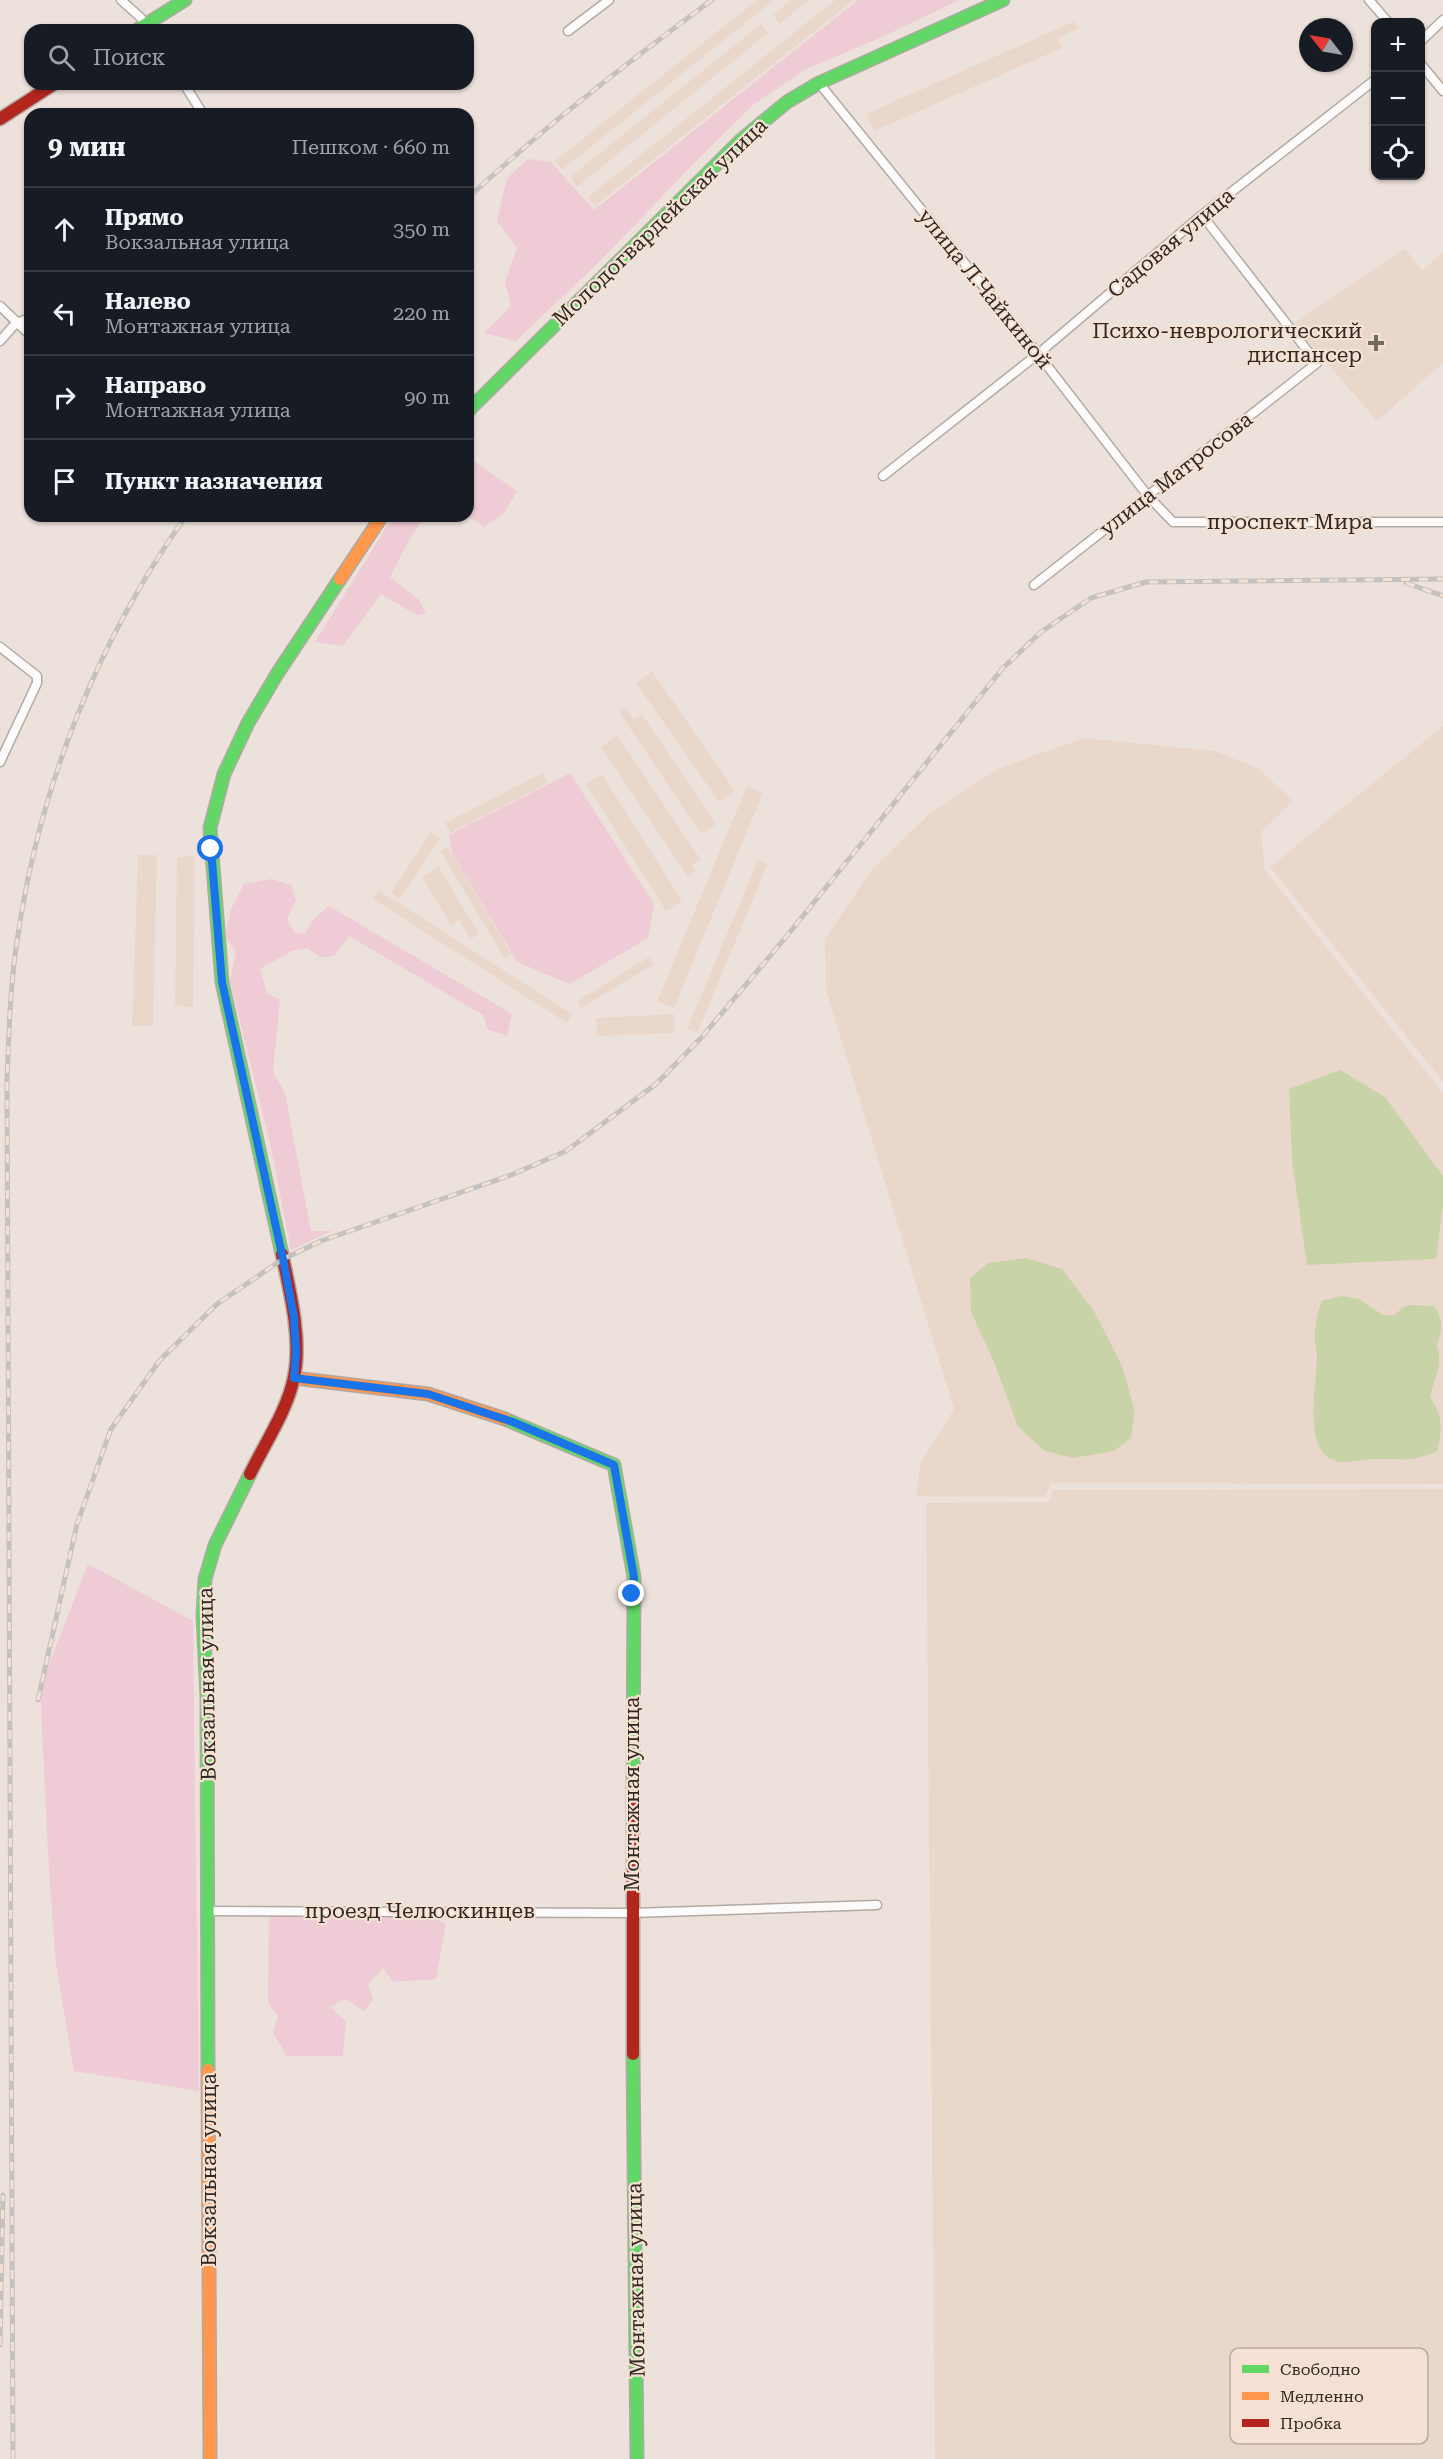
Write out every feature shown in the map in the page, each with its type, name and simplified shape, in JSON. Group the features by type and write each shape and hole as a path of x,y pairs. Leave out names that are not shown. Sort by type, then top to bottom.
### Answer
{"street":[{"path":"121,0 141,24"},
{"path":"150,24 185,0"},
{"path":"568,31 609,0"},
{"name":"Молодогвардейская улица","path":"474,405 741,140 787,102 819,84 1003,0"},
{"path":"1369,0 1385,18"},
{"path":"1425,37 1443,20"},
{"path":"1425,69 1443,91"},
{"name":"Садовая улица","path":"883,476 1038,354 1202,215 1371,83"},
{"name":"улица Л.Чайкиной","path":"819,84 1038,354 1148,496"},
{"path":"0,119 45,90"},
{"path":"188,90 199,108"},
{"name":"улица Матросова","path":"1034,585 1317,363 1202,215"},
{"path":"0,306 24,330"},
{"path":"0,341 16,323 24,320"},
{"name":"проспект Мира","path":"1148,496 1173,522 1443,522"},
{"name":"Вокзальная улица","path":"210,2459 207,1696 203,1616 205,1579 215,1545 285,1403 294,1378 296,1353 294,1317 283,1259 222,982 210,828 221,783 253,715 279,670 378,522"},
{"path":"0,647 37,676 37,683 0,762"},
{"name":"Монтажная улица","path":"294,1378 428,1394 513,1422 614,1465 634,1577 632,1913 637,2459"},
{"name":"проезд Челюскинцев","path":"208,1911 405,1910 632,1913 877,1905"}],"shaded area":[{"path":"757,0 774,0 562,170 555,161"},
{"path":"791,0 809,0 780,24 773,15"},
{"path":"835,0 854,0 595,206 588,197"},
{"path":"858,0 959,0 878,39 806,69 753,105 600,261 516,341 484,333 511,306 505,282 517,248 497,221 507,178 528,159 551,162 594,210"},
{"path":"1075,21 1078,29 1058,38 1062,48 874,131 866,114"},
{"path":"761,24 768,33 577,187 570,177"},
{"name":"Психо-неврологический диспансер","path":"1405,249 1422,270 1443,253 1443,363 1377,421 1293,324"},
{"path":"474,461 517,491 504,513 484,527 474,520"},
{"path":"389,522 421,522 390,577 419,600 426,613 416,615 381,594 343,646 315,642"},
{"path":"652,671 735,791 719,802 636,683"},
{"path":"625,707 634,719 642,714 716,824 701,834 619,712"},
{"path":"1443,726 1443,1082 1270,867"},
{"path":"617,735 701,860 692,866 696,871 688,877 601,747"},
{"path":"1084,738 1215,751 1259,769 1293,801 1261,832 1265,870 1443,1093 1443,1484 1051,1483 1045,1497 916,1496 920,1464 954,1409 826,990 825,939 870,872 928,815 999,768"},
{"path":"543,773 548,783 451,833 445,823"},
{"path":"570,773 654,904 648,938 570,984 517,962 452,853 449,835"},
{"path":"602,774 682,901 666,911 586,784"},
{"path":"747,786 763,793 674,1008 657,1001"},
{"path":"431,832 440,838 400,899 391,893"},
{"path":"448,847 511,954 504,958 440,851"},
{"path":"138,855 157,855 153,1026 132,1026"},
{"path":"195,856 193,1008 175,1005 177,857"},
{"path":"758,860 768,864 697,1033 687,1029"},
{"path":"439,867 479,934 471,939 459,920 451,925 422,877"},
{"path":"271,879 291,885 296,901 287,918 294,932 305,934 312,921 329,906 512,1014 507,1036 488,1030 483,1015 349,936 334,956 320,957 307,948 292,951 260,969 267,993 280,1000 273,1072 285,1093 311,1231 332,1231 291,1250 271,1148 230,981 236,952 225,936 231,909 244,884"},
{"path":"378,890 572,1014 567,1023 373,899"},
{"path":"649,957 653,965 581,1008 577,1001"},
{"path":"674,1014 675,1033 597,1036 596,1018"},
{"path":"1340,1070 1385,1097 1443,1176 1443,1206 1436,1259 1307,1265 1292,1160 1289,1089"},
{"path":"1026,1258 1062,1269 1094,1311 1122,1366 1135,1412 1131,1438 1114,1451 1073,1458 1045,1451 1018,1427 994,1362 971,1312 970,1278 988,1263"},
{"path":"1341,1296 1359,1299 1383,1315 1394,1315 1405,1306 1434,1306 1441,1324 1437,1345 1439,1365 1430,1397 1441,1423 1437,1451 1413,1459 1348,1462 1333,1460 1324,1454 1314,1430 1317,1360 1315,1326 1322,1301"},
{"path":"1443,1489 1443,2459 935,2459 926,1503 1049,1502 1052,1490"},
{"path":"88,1564 193,1621 199,2091 74,2071 56,1964 40,1687"},
{"path":"269,1916 431,1916 446,1924 436,1979 393,1982 383,1968 368,1985 373,2000 364,2011 346,1999 330,2007 346,2021 343,2056 287,2056 273,2033 278,2016 268,2003"}],"railway":[{"path":"474,193 587,96 712,0"},
{"path":"13,2459 7,1081 15,953 28,879 41,824 77,716 126,613 154,563 182,522"},
{"path":"38,1700 77,1524 111,1429 160,1360 217,1304 283,1259 321,1241 511,1175 566,1151 656,1084 701,1038 786,937 1003,668 1041,632 1091,598 1146,582 1443,579"},
{"path":"1406,583 1443,596"},
{"path":"0,2345 3,2195"}],"traffic: fast":[{"path":"147,24 185,0"},
{"path":"474,405 741,140 787,102 819,83 1003,0"},
{"path":"282,1254 222,982 210,828 224,774 248,723 277,674 340,579"},
{"path":"505,1419 614,1465 634,1577 633,1802"},
{"path":"208,2070 207,1696 203,1616 205,1579 215,1545 250,1474"},
{"path":"633,2054 637,2459"}],"traffic: slow":[{"path":"340,579 378,522"},
{"path":"294,1378 428,1394 505,1419"},
{"path":"208,2070 210,2459"}],"traffic: jam":[{"path":"0,119 45,90"},
{"path":"250,1474 287,1402 294,1377 296,1331 282,1254"},
{"path":"633,1802 633,2054"}],"place":[{"name":"Психо-неврологический диспансер","path":"1376,343"}],"route":[{"path":"211,849 222,982 294,1317 296,1353 294,1378 428,1394 513,1422 614,1465 634,1577 632,1594"}]}
